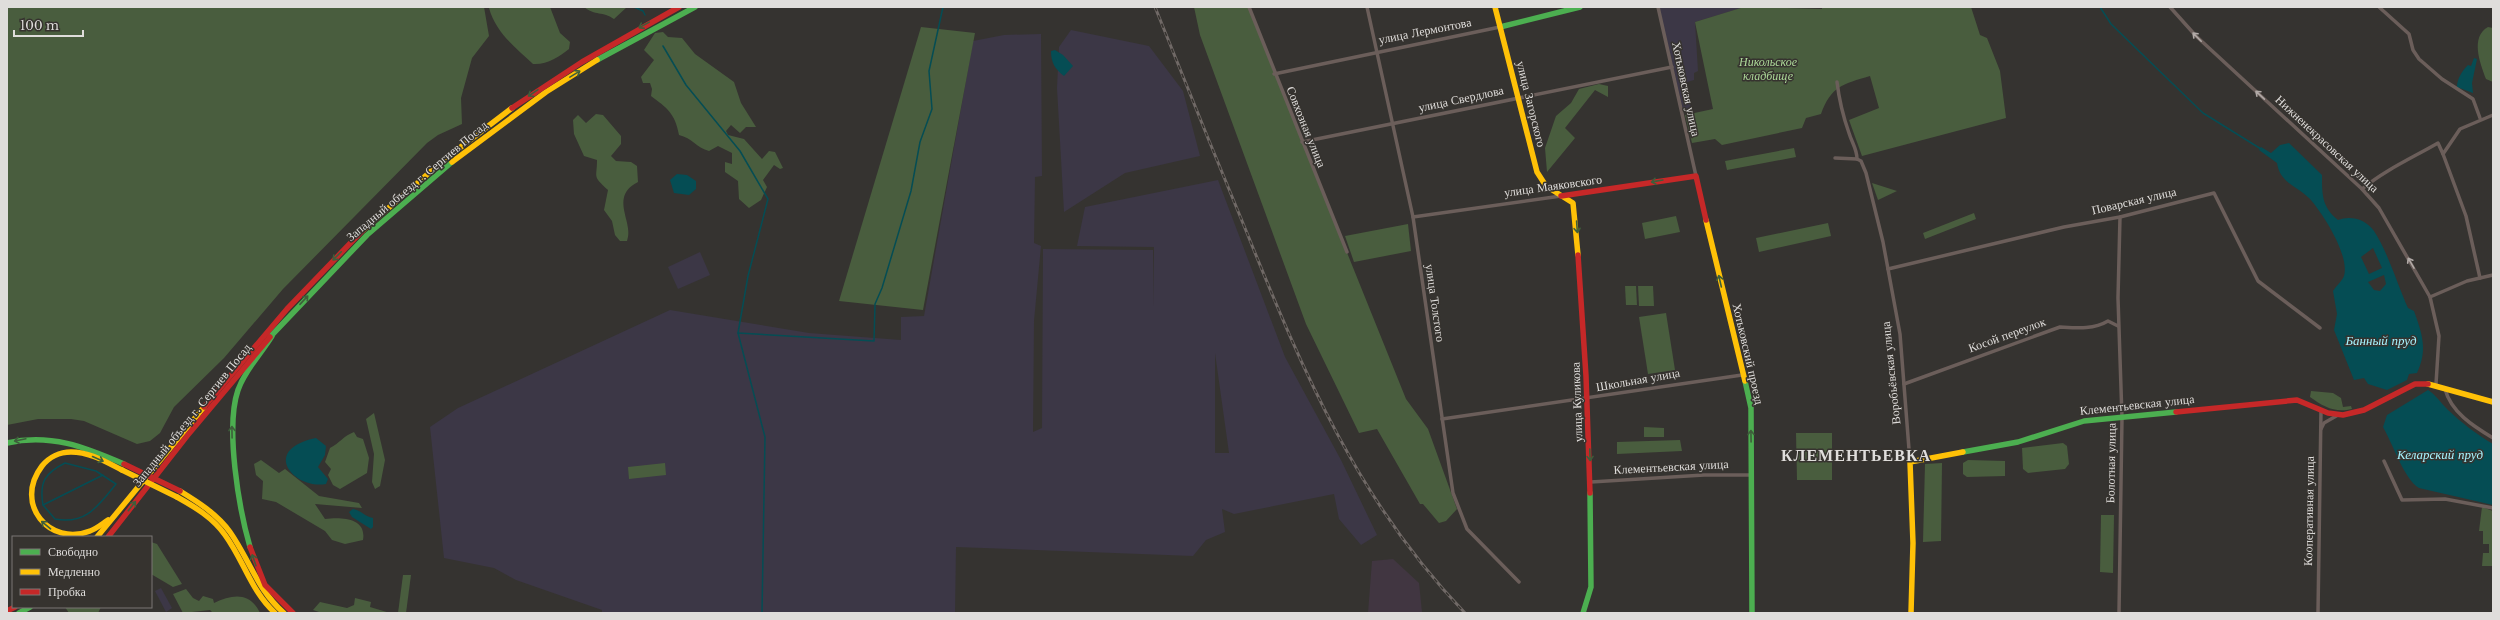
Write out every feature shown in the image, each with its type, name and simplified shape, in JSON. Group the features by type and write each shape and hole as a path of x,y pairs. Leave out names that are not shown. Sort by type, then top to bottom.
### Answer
{"main road":[{"name":"Западный объезд г. Сергиев Посад","path":"98,536 262,336 322,271 383,212 462,145 509,109 562,73 679,7"},
{"name":"Западный объезд г. Сергиев Посад","path":"109,536 277,328 326,276 386,218 514,115 604,57 695,7"},
{"name":"улица Загорского","path":"1495,7 1537,172 1546,186 1561,196"},
{"name":"улица Лермонтова","path":"1500,27 1580,7"},
{"name":"улица Маяковского","path":"1561,196 1696,176"},
{"name":"Хотьковский проезд","path":"1696,176 1751,408 1752,613"},
{"name":"улица Куликова","path":"1561,196 1573,203 1575,211 1588,398 1591,475 1591,587 1588,605 1583,613"},
{"path":"277,328 240,386 233,409 232,438 253,559 269,592 293,613"},
{"path":"2339,415 2355,413 2415,384 2436,384 2493,402"},
{"name":"Клементьевская улица","path":"1910,462 2018,442 2077,422 2297,400 2309,402 2329,414 2339,415"},
{"path":"7,443 26,438 46,438 65,441 123,467 207,508 220,520 239,546 265,594 284,613"},
{"path":"117,512 104,524 88,533 73,536 62,534 47,527 40,520 32,505 31,488 34,478 43,464 62,453 78,452 123,467"},
{"name":"Воробьёвская улица","path":"1910,462 1913,543 1911,613"},
{"path":"178,494 216,523 234,548 260,596 275,613"},
{"path":"19,613 28,608"}],"street":[{"name":"улица Толстого","path":"1368,7 1413,217 1453,493 1467,530 1519,582"},
{"name":"Хотьковская улица","path":"1658,7 1696,176"},
{"name":"Нижненекрасовская улица","path":"2170,7 2196,36 2362,189 2379,208 2430,297 2439,336 2436,384"},
{"path":"2380,7 2409,34 2413,50 2420,59 2442,79 2473,99 2480,118"},
{"name":"Совхозная улица","path":"1249,8 1274,74 1347,252"},
{"name":"улица Лермонтова","path":"1274,74 1378,51 1500,27"},
{"name":"улица Свердлова","path":"1302,142 1672,67"},
{"name":"Воробьёвская улица","path":"1837,82 1839,99 1849,135 1857,152 1857,159 1861,161 1866,173 1888,269 1900,334 1910,462"},
{"path":"2443,154 2460,128 2480,118 2493,115"},
{"path":"2362,189 2382,172 2408,161 2438,143 2466,216 2480,278"},
{"path":"1835,158 1857,159"},
{"name":"Поварская улица","path":"1888,269 2064,226 2120,217 2214,193 2258,281 2320,328"},
{"name":"улица Маяковского","path":"1413,217 1561,196"},
{"name":"Болотная улица","path":"2119,613 2122,418 2118,326 2120,217"},
{"path":"2430,297 2480,278 2493,275"},
{"name":"Косой переулок","path":"1904,384 2060,327 2083,328 2101,326 2108,321 2118,326"},
{"name":"Школьная улица","path":"1442,419 1742,375"},
{"path":"2445,387 2450,404 2474,425 2493,438"},
{"name":"Кооперативная улица","path":"2318,613 2321,408"},
{"path":"2320,431 2324,423 2339,415"},
{"path":"2384,461 2402,500 2445,499 2493,508"},
{"name":"Клементьевская улица","path":"1591,482 1704,475 1752,475"}],"shaded area":[{"path":"1659,7 1745,7 1695,22 1698,71 1694,73 1694,80 1687,82 1691,108 1683,110"},
{"path":"1071,30 1149,46 1183,91 1200,156 1125,173 1064,212 1057,88 1059,47"},
{"path":"1041,34 1042,176 1035,177 1034,243 1041,246 1034,321 1033,432 1042,428 1043,249 1153,250 1154,307 1154,247 1077,246 1085,207 1218,180 1285,357 1341,460 1377,535 1361,545 1339,519 1334,494 1234,514 1222,509 1225,532 1206,540 1193,556 956,547 955,613 602,613 602,610 516,580 494,568 444,558 430,427 458,408 670,310 809,333 901,340 901,317 924,316 973,41 1004,35","holes":["1215,353 1229,453 1215,453"]},
{"path":"700,252 710,275 678,289 668,267"},
{"path":"1393,559 1419,583 1422,612 1368,613 1372,561"},
{"path":"161,588 172,608 166,612 155,591"}],"green space":[{"path":"7,7 484,7 489,36 472,58 461,98 462,124 438,135 427,143 283,289 224,358 174,407 160,433 150,441 137,444 84,421 71,419 38,419 7,425"},
{"path":"550,7 560,33 570,42 569,49 552,60 538,64 533,64 507,39 496,25 489,8"},
{"path":"584,7 627,7 614,19 606,15 592,12"},
{"path":"1194,7 1248,7 1406,399 1428,429 1457,509 1446,521 1439,523 1423,504 1420,504 1377,429 1359,433 1306,324 1200,35"},
{"name":"Никольское кладбище","path":"1744,7 1822,9 1822,7 1971,7 1980,35 1987,38 2000,71 2006,118 1862,156 1849,120 1879,108 1870,76 1852,81 1839,88 1829,97 1821,114 1806,118 1802,128 1722,145 1715,139 1692,143 1685,115 1713,109 1695,22"},
{"path":"921,27 975,33 923,310 839,301"},
{"path":"2488,27 2493,28 2493,82 2486,79 2481,66 2478,51 2479,37 2482,31"},
{"path":"663,32 668,37 682,38 695,54 734,82 741,103 756,127 746,127 740,133 731,125 726,131 728,135 744,139 762,159 769,151 775,152 783,168 780,169 774,165 763,180 767,187 761,200 749,208 739,199 738,181 725,172 725,162 732,164 732,153 718,146 709,151 705,150 684,136 679,135 673,116 662,104 651,96 652,89 650,83 643,83 641,77 654,60 644,50 655,33"},
{"path":"1599,84 1608,86 1608,97 1595,90 1565,128 1575,138 1547,172 1545,148 1556,116 1571,103 1579,89"},
{"path":"596,114 603,115 621,136 621,144 611,156 616,161 631,162 637,166 638,182 629,188 623,203 629,234 627,241 620,241 615,235 612,221 604,210 608,190 597,179 597,160 584,156 574,134 573,120 578,115 586,123"},
{"path":"1794,148 1796,157 1727,170 1725,161"},
{"path":"1872,183 1897,191 1878,200"},
{"path":"1974,213 1976,219 1925,239 1923,233"},
{"path":"1676,216 1680,232 1645,239 1642,223"},
{"path":"1828,223 1831,236 1759,252 1756,238"},
{"path":"1408,224 1411,251 1354,262 1345,236"},
{"path":"1625,286 1636,286 1637,305 1626,305"},
{"path":"1638,286 1653,286 1654,306 1639,306"},
{"path":"1666,313 1675,370 1648,374 1639,317"},
{"path":"2311,391 2333,393 2341,398 2343,407 2351,406 2352,409 2335,410 2320,404 2310,397"},
{"path":"374,413 385,460 380,486 375,489 372,482 374,454 366,419"},
{"path":"1644,427 1664,428 1664,437 1644,437"},
{"path":"354,432 357,437 363,439 369,458 367,473 340,489 333,485 328,475 331,469 325,462 330,448 347,435"},
{"path":"1796,433 1832,433 1832,480 1797,480"},
{"path":"1680,440 1682,451 1617,454 1617,442"},
{"path":"2063,443 2067,446 2069,464 2065,469 2028,473 2023,469 2022,448"},
{"path":"261,460 279,473 285,469 319,496 359,503 362,508 315,504 325,519 338,518 351,520 357,523 363,532 363,540 345,544 332,540 325,531 276,502 262,499 263,481 256,475 254,464"},
{"path":"1968,460 2005,461 2005,476 1967,477 1963,474 1963,463"},
{"path":"665,463 666,475 629,479 628,467"},
{"path":"1942,463 1941,541 1923,542 1925,464"},
{"path":"2482,507 2493,511 2493,566 2482,566 2483,553 2489,553 2489,544 2483,544 2483,531 2479,531"},
{"path":"2101,515 2114,515 2113,573 2100,572"},
{"path":"152,542 157,544 182,584 173,587 152,575"},
{"path":"403,575 411,575 406,613 398,613"},
{"path":"186,589 193,598 199,601 203,596 213,599 214,603 234,597 246,598 256,606 260,613 213,613 210,610 183,613 173,594"},
{"path":"355,598 371,602 370,607 390,613 322,613 313,610 320,602 347,608 354,605"},
{"path":"66,608 100,608 98,613 69,613"}],"water":[{"path":"1055,50 1063,55 1073,66 1064,76 1058,71 1053,62 1051,51"},
{"path":"2474,58 2477,59 2472,83 2473,93 2457,87 2460,75 2468,65 2471,66"},
{"name":"Банный пруд","path":"2289,143 2322,175 2324,200 2329,210 2338,220 2348,218 2358,219 2371,227 2379,239 2388,258 2408,308 2414,311 2423,342 2420,365 2417,373 2409,374 2407,380 2387,390 2368,384 2364,378 2354,380 2334,330 2337,314 2333,291 2344,276 2345,267 2343,257 2334,234 2321,213 2309,198 2281,175 2277,163 2259,150 2261,147 2271,153 2280,145","holes":["2373,248 2382,268 2369,274 2361,257","2384,275 2386,284 2380,291 2374,290 2368,282"]},
{"path":"677,174 687,175 696,181 696,189 689,195 674,193 670,180"},
{"name":"Келарский пруд","path":"2428,390 2434,394 2448,410 2475,432 2493,444 2493,505 2419,488 2408,477 2383,427 2387,415"},
{"path":"316,438 326,446 325,455 318,467 328,479 326,484 314,484 303,481 294,475 288,468 286,459 289,451 299,444"},
{"path":"353,509 373,518 373,527 371,529 352,517 349,512"}],"waterway":[{"path":"634,7 643,11 645,15"},
{"path":"738,333 874,341 875,304 882,288 911,191 920,142 932,109 929,71 943,7"},
{"path":"2100,7 2111,24 2203,113 2261,149"},
{"path":"663,46 686,85 740,151 768,199 748,276 738,333 765,437 762,613"},
{"path":"65,463 96,471 116,484 103,500 90,512 75,519 66,520 55,519 43,505 42,497 45,479 48,475 65,463"},
{"path":"43,505 103,475"}],"railway":[{"path":"1155,7 1268,285 1290,336 1337,434 1364,481 1394,527 1427,571 1465,613"}],"traffic: fast":[{"path":"597,60 695,7"},
{"path":"1500,27 1580,7"},
{"path":"270,337 367,235 452,162"},
{"path":"250,547 238,491 235,468 233,446 234,406 241,383 272,336"},
{"path":"1745,381 1751,408 1752,613"},
{"path":"1963,452 2018,442 2084,421 2176,412"},
{"path":"7,443 23,440 67,443 95,452 124,464"},
{"path":"1583,613 1591,587 1590,493"},
{"path":"19,613 28,608"}],"traffic: slow":[{"path":"1495,7 1537,172 1546,186 1573,203 1578,255"},
{"path":"452,162 546,92 597,60"},
{"path":"363,230 445,159 512,108"},
{"path":"1706,220 1745,381"},
{"path":"2428,384 2493,402"},
{"path":"98,536 204,407"},
{"path":"108,520 90,531 75,534 62,533 50,527 40,519 34,507 32,494 34,480 42,466 48,460 59,454 67,452 78,452 85,454 122,470"},
{"path":"1911,613 1913,543 1910,462 1963,452"},
{"path":"122,470 177,497"},
{"path":"180,491 207,509 225,526 237,542 260,585 284,613"},
{"path":"177,497 203,513 215,523 232,545 254,586 275,613"}],"traffic: jam":[{"path":"512,108 582,62 679,7"},
{"path":"1561,196 1696,176 1706,220"},
{"path":"204,407 287,309 363,230"},
{"path":"1578,255 1586,376 1590,493"},
{"path":"109,536 187,436 270,337"},
{"path":"2176,412 2297,400 2328,413 2343,415 2364,410 2415,384 2428,384"},
{"path":"124,464 180,491"},
{"path":"250,547 265,585 293,613"},
{"path":"7,611 13,608"}],"district":[{"name":"КЛЕМЕНТЬЕВКА","path":"1856,455"}]}
